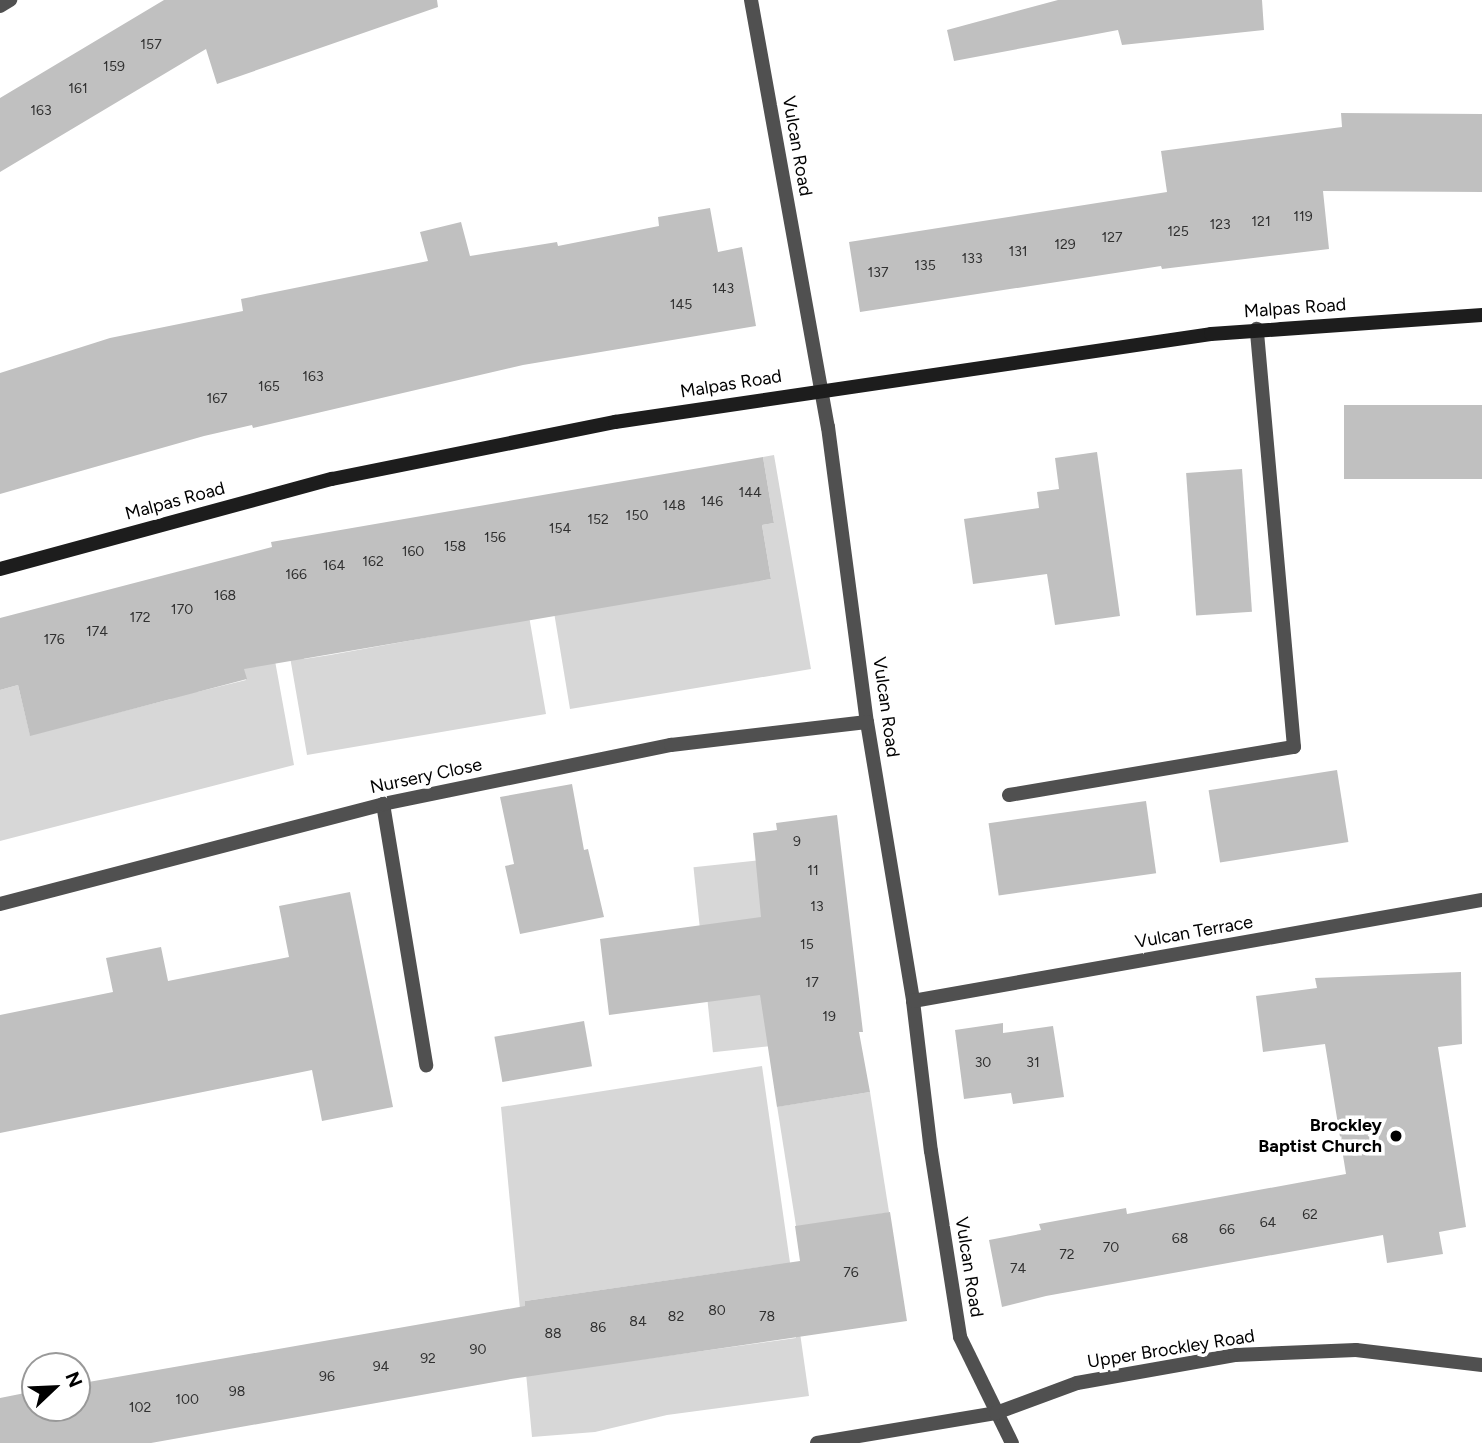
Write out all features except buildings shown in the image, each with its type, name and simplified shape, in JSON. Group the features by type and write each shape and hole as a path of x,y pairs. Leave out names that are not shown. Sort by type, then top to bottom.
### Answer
{"main road":[{"name":"Malpas Road","path":"0,569 331,479 615,422 821,389 1257,329 1482,315"}],"street":[{"path":"0,6 10,0"},
{"name":"Vulcan Road","path":"751,0 821,389 856,625 867,722 913,1001 931,1151 960,1337 996,1413"},
{"path":"1009,795 1294,747 1257,329"},
{"name":"Nursery Close","path":"0,904 383,804 671,745 867,722"},
{"path":"383,804 426,1065"},
{"name":"Vulcan Terrace","path":"913,1001 1482,900"},
{"name":"Upper Brockley Road","path":"817,1443 996,1413 1077,1383 1235,1355 1356,1350 1482,1365"},
{"path":"996,1413 1012,1443"}],"shaded area":[{"path":"774,455 811,669 570,709 546,564 721,587 771,579 762,525 774,523 763,457"},
{"path":"255,551 294,765 0,841 0,690 18,685 30,735 171,699 158,650 197,692 246,680 233,630"},
{"path":"521,570 546,714 307,755 282,611 295,608 304,659 330,655 441,635"},
{"path":"781,858 800,1043 713,1052 693,867"},
{"path":"762,1066 809,1396 667,1415 595,1432 532,1437 501,1107","holes":["774,1265 790,1295 796,1338 535,1374 525,1301"]},
{"path":"870,1092 889,1212 796,1227 777,1107"}],"place":[{"name":"Brockley Baptist Church","path":"1396,1136"}]}
